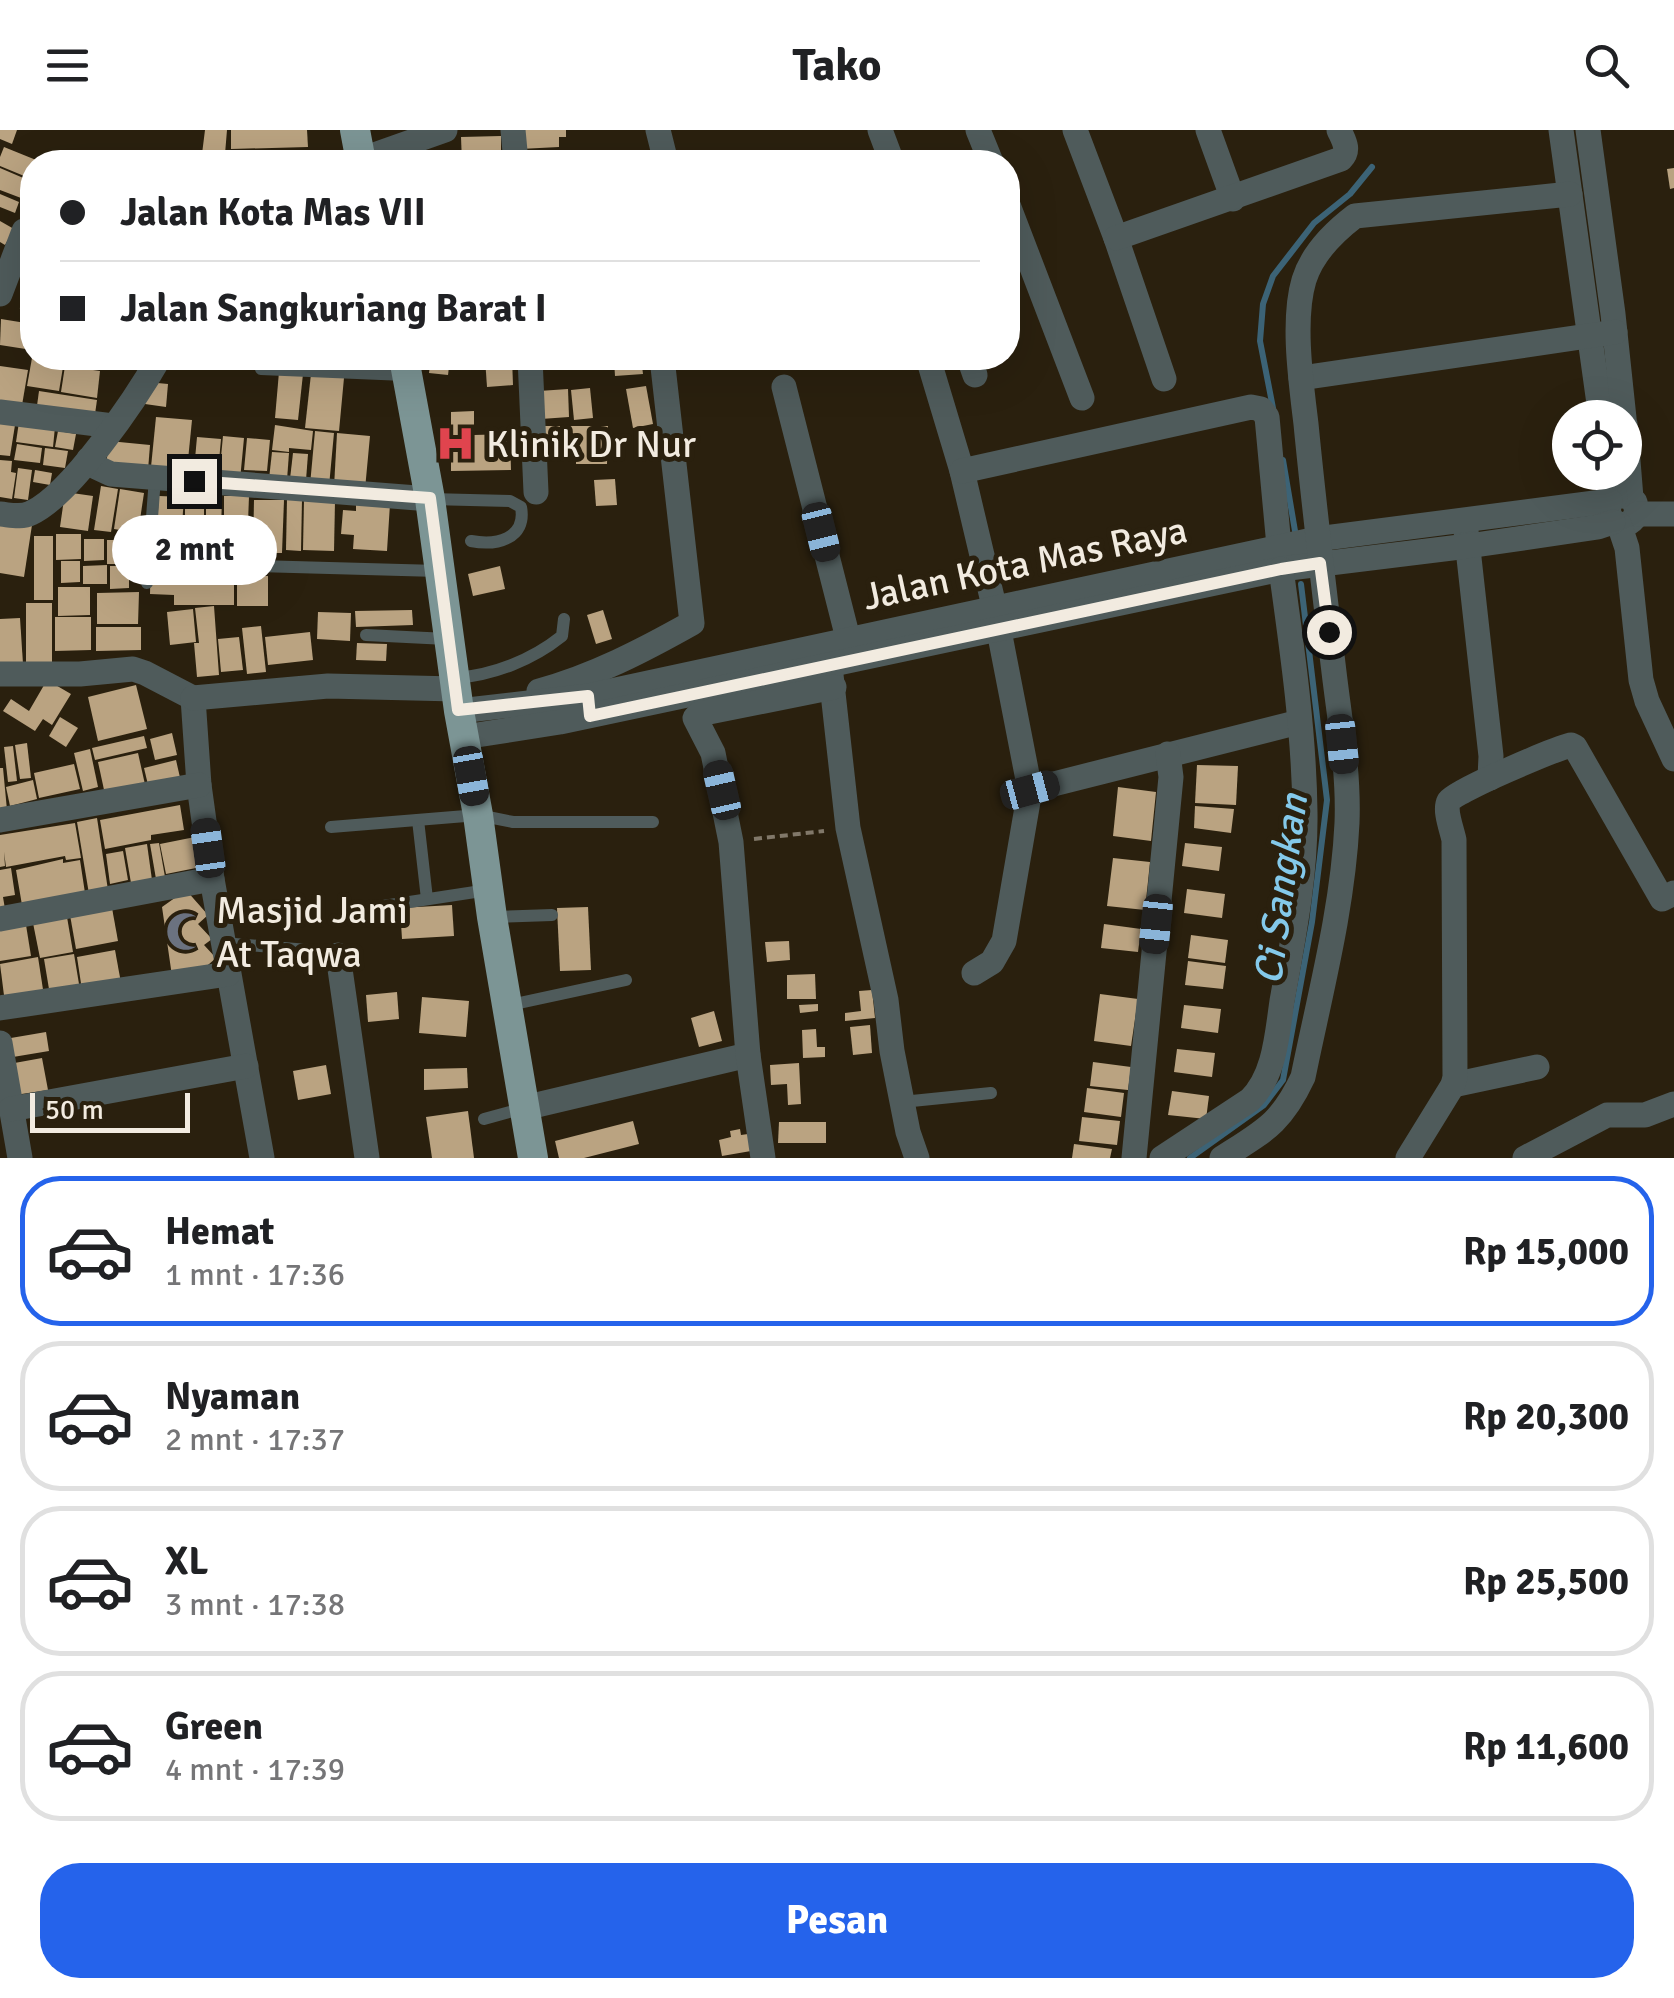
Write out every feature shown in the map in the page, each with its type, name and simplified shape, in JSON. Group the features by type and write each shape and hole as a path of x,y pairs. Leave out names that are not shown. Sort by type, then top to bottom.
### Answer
{"main road":[{"path":"407,370 533,1158"}],"street":[{"path":"363,150 445,130"},
{"path":"1075,130 1164,380"},
{"path":"1208,130 1232,198"},
{"path":"1116,238 1341,160 1347,149 1339,130"},
{"path":"1561,130 1570,194 1619,400"},
{"path":"1588,130 1602,335 1602,400"},
{"path":"1222,1158 1270,1128 1297,1090 1338,901 1347,822 1301,378 1298,308 1304,278 1317,254 1355,216 1570,194"},
{"path":"0,294 20,241"},
{"path":"1020,258 1082,398"},
{"path":"1301,378 1602,335"},
{"path":"0,514 20,516 48,503 89,459 152,370"},
{"path":"531,370 536,492"},
{"path":"0,674 80,674 132,669 193,698 328,686 458,702 521,695 558,686 628,657 692,624 663,370"},
{"path":"932,370 962,472 997,620 1030,790 1004,941 992,962 974,973"},
{"path":"784,387 841,663 848,828 916,1158"},
{"path":"962,472 1250,407 1262,409 1267,417 1306,814 1300,887 1273,1057 1261,1089 1162,1158"},
{"path":"0,412 113,426"},
{"path":"89,459 111,474 430,498"},
{"path":"1669,514 1623,511 1642,680 1647,701 1674,759"},
{"name":"Jalan Kota Mas Raya","path":"458,702 589,706 841,663 997,620 1280,558 1466,534 1598,527 1623,511"},
{"path":"1466,534 1490,778"},
{"path":"763,1158 748,1055 731,842 713,753 696,718 698,714 748,703 841,663"},
{"path":"193,698 199,785 212,879 262,1158"},
{"path":"1030,790 1299,722"},
{"path":"1408,1158 1453,1085 1454,840 1448,807 1452,798 1567,746 1575,747 1662,899 1674,893"},
{"path":"1134,1158 1171,777 1168,754"},
{"path":"0,820 199,785"},
{"path":"0,919 212,879"},
{"path":"338,956 367,1158"},
{"path":"0,1008 228,974"},
{"path":"0,1042 20,1158"},
{"path":"524,1108 748,1055"},
{"path":"11,1109 246,1066"},
{"path":"1453,1085 1537,1067"},
{"path":"1525,1158 1607,1115 1645,1115 1674,1104"}],"lane":[{"path":"147,583 155,478"},
{"path":"430,498 510,502 520,507 523,520 518,532 504,539 470,540"},
{"path":"258,566 440,571"},
{"path":"458,702 485,676 544,650 562,636 564,619"},
{"path":"366,635 450,639"},
{"path":"331,827 478,815 513,822 653,822"},
{"path":"418,820 426,899"},
{"path":"344,912 426,899 490,904 552,915"},
{"path":"223,942 332,952 338,956"},
{"path":"507,1006 626,980"},
{"path":"902,1102 992,1093"},
{"path":"484,1119 524,1108"}],"path":[{"path":"731,842 848,828"}],"building":[{"path":"0,130 17,130 12,144 0,139"},
{"path":"205,130 227,130 225,150 202,150"},
{"path":"231,130 307,130 308,147 231,149"},
{"path":"519,130 566,130 566,137 559,137 559,147 520,149"},
{"path":"501,136 501,150 462,150 461,137"},
{"path":"4,147 20,153 20,174 0,166"},
{"path":"0,168 20,177 20,198 0,190"},
{"path":"1674,168 1674,188 1670,189 1667,169"},
{"path":"0,194 19,202 15,213 0,207"},
{"path":"0,221 14,229 5,245 0,242"},
{"path":"1,319 20,322 20,348 0,345"},
{"path":"0,366 28,370 21,411 0,408"},
{"path":"30,370 62,370 59,391 27,386"},
{"path":"64,370 100,371 97,398 61,392"},
{"path":"429,370 449,370 448,375 429,373"},
{"path":"486,370 512,370 513,385 487,387"},
{"path":"615,370 642,370 643,374 615,376"},
{"path":"279,372 303,374 298,420 275,418"},
{"path":"311,374 344,378 339,431 305,428"},
{"path":"147,382 168,384 166,407 145,404"},
{"path":"646,386 653,424 633,428 626,389"},
{"path":"590,388 593,418 574,420 571,390"},
{"path":"568,389 569,417 541,419 539,391"},
{"path":"39,391 97,400 94,421 36,413"},
{"path":"474,411 474,435 510,434 511,470 451,471 451,412"},
{"path":"0,417 16,419 10,456 0,455"},
{"path":"156,417 192,420 187,470 151,467"},
{"path":"19,422 55,427 53,447 16,442"},
{"path":"275,425 313,431 311,450 272,450"},
{"path":"539,426 608,426 607,464 576,464 576,456 539,456"},
{"path":"58,431 76,434 73,450 55,447"},
{"path":"315,431 334,433 329,486 310,485"},
{"path":"337,433 370,436 365,489 334,487"},
{"path":"223,436 244,438 240,480 219,478"},
{"path":"197,437 221,439 218,472 194,470"},
{"path":"247,438 270,440 267,471 244,470"},
{"path":"109,441 150,445 148,470 106,466"},
{"path":"17,444 42,448 40,463 14,460"},
{"path":"45,448 68,451 65,468 43,465"},
{"path":"272,452 289,453 287,480 269,479"},
{"path":"293,453 308,454 306,480 290,479"},
{"path":"0,460 12,461 11,472 16,473 12,499 0,497"},
{"path":"18,468 32,470 28,500 14,498"},
{"path":"35,470 52,473 50,485 33,482"},
{"path":"615,479 617,505 596,506 594,480"},
{"path":"101,486 118,489 111,532 94,530"},
{"path":"120,489 144,493 138,533 114,529"},
{"path":"65,492 93,496 88,531 60,527"},
{"path":"185,493 204,493 204,529 185,529"},
{"path":"159,496 184,497 182,526 157,525"},
{"path":"224,496 249,496 248,523 224,523"},
{"path":"206,497 222,497 221,530 206,530"},
{"path":"287,499 302,499 301,551 286,550"},
{"path":"254,500 284,500 282,553 253,553"},
{"path":"304,500 335,501 334,551 303,550"},
{"path":"356,502 390,504 387,551 353,549 354,535 341,534 343,510 356,511"},
{"path":"0,520 32,525 24,577 0,573"},
{"path":"225,524 250,525 250,553 224,553"},
{"path":"156,531 179,533 177,550 154,547"},
{"path":"56,534 81,534 81,559 56,560"},
{"path":"34,536 53,536 53,600 34,600"},
{"path":"84,539 104,539 104,560 84,561"},
{"path":"107,540 130,540 130,564 107,564"},
{"path":"151,552 173,552 173,561 196,562 196,576 234,576 234,605 174,605 174,595 150,594"},
{"path":"199,556 235,556 235,574 199,573"},
{"path":"61,561 80,561 80,582 61,583"},
{"path":"107,565 107,584 83,584 83,566"},
{"path":"110,566 129,566 129,588 110,589"},
{"path":"500,566 505,589 473,596 468,574"},
{"path":"237,576 268,576 268,606 237,606"},
{"path":"58,587 90,587 90,615 58,616"},
{"path":"139,592 138,624 97,624 97,593"},
{"path":"26,603 52,603 52,663 26,663"},
{"path":"214,606 219,675 197,677 195,608"},
{"path":"193,609 196,642 170,645 167,612"},
{"path":"412,610 413,625 356,627 355,611"},
{"path":"603,610 612,639 596,644 587,615"},
{"path":"318,612 351,613 350,641 317,639"},
{"path":"55,617 91,617 91,650 55,651"},
{"path":"20,618 23,664 0,666 0,619"},
{"path":"261,626 266,672 247,674 242,628"},
{"path":"96,627 141,627 141,650 96,651"},
{"path":"310,632 313,660 268,665 265,637"},
{"path":"239,637 243,670 221,672 218,639"},
{"path":"357,643 387,644 386,661 356,660"},
{"path":"47,680 71,694 52,725 43,719 35,731 3,711 11,699 29,711"},
{"path":"136,685 147,729 98,741 88,697"},
{"path":"60,717 78,728 66,747 49,736"},
{"path":"172,733 177,755 155,760 150,739"},
{"path":"144,736 147,748 95,760 92,748"},
{"path":"27,743 31,778 20,779 15,745"},
{"path":"13,746 17,781 8,782 4,747"},
{"path":"90,749 98,787 83,791 74,753"},
{"path":"138,753 146,789 106,799 98,762"},
{"path":"176,760 181,782 149,789 144,768"},
{"path":"74,764 80,789 39,798 34,773"},
{"path":"1197,765 1238,766 1236,805 1195,803"},
{"path":"3,768 7,810 0,810"},
{"path":"33,780 37,799 10,806 6,787"},
{"path":"1118,787 1156,792 1151,841 1113,836"},
{"path":"180,805 184,830 105,849 100,820"},
{"path":"1195,806 1234,809 1231,833 1194,828"},
{"path":"97,818 108,890 89,894 77,822"},
{"path":"75,823 81,858 66,860 65,856 6,867 4,852 5,866 0,867 0,835"},
{"path":"195,837 201,867 166,874 160,844"},
{"path":"159,843 165,877 156,879 150,844"},
{"path":"1185,843 1222,847 1219,871 1182,866"},
{"path":"147,844 152,880 131,883 125,848"},
{"path":"123,851 128,880 110,884 106,854"},
{"path":"1113,858 1150,862 1145,910 1107,906"},
{"path":"63,859 63,863 80,860 85,893 22,905 16,870"},
{"path":"11,868 15,895 3,897 5,909 0,910 0,870"},
{"path":"1187,889 1225,894 1222,918 1184,913"},
{"name":"Masjid Jami At Taqwa","path":"186,890 208,915 198,924 212,939 204,945 216,958 201,971 172,976 162,907"},
{"path":"452,905 454,936 402,939 400,908"},
{"path":"588,907 591,970 560,971 557,908"},
{"path":"112,908 118,941 76,949 70,915"},
{"path":"67,917 73,952 40,958 33,923"},
{"path":"1104,924 1141,929 1138,952 1101,948"},
{"path":"26,925 31,956 0,961 0,929"},
{"path":"1191,935 1228,940 1225,963 1188,958"},
{"path":"789,941 790,960 767,962 765,942"},
{"path":"115,950 121,983 82,990 77,957"},
{"path":"74,954 80,990 50,995 44,959"},
{"path":"38,957 44,996 5,1003 0,964"},
{"path":"1188,961 1226,966 1223,989 1185,985"},
{"path":"815,974 816,999 787,999 787,975"},
{"path":"872,990 875,1018 845,1021 845,1013 861,1011 859,991"},
{"path":"397,992 399,1019 368,1022 366,995"},
{"path":"1100,994 1138,999 1131,1046 1094,1041"},
{"path":"422,997 469,1001 466,1037 419,1033"},
{"path":"818,1004 818,1011 800,1013 799,1005"},
{"path":"1184,1005 1221,1009 1218,1033 1181,1028"},
{"path":"714,1011 722,1041 699,1047 691,1018"},
{"path":"870,1025 872,1053 853,1055 850,1027"},
{"path":"816,1029 817,1047 825,1047 825,1057 803,1058 802,1030"},
{"path":"46,1032 49,1051 7,1058 5,1039"},
{"path":"1177,1049 1215,1053 1212,1077 1174,1072"},
{"path":"42,1058 48,1090 15,1095 9,1064"},
{"path":"1093,1062 1131,1067 1128,1090 1090,1086"},
{"path":"799,1063 801,1104 788,1105 787,1084 771,1085 770,1065"},
{"path":"326,1065 331,1094 298,1100 293,1071"},
{"path":"467,1068 468,1088 424,1090 424,1069"},
{"path":"1087,1088 1124,1093 1121,1117 1084,1112"},
{"path":"1172,1091 1209,1096 1206,1119 1168,1115"},
{"path":"468,1111 474,1158 432,1158 426,1117"},
{"path":"1082,1117 1120,1121 1117,1145 1079,1141"},
{"path":"633,1121 639,1144 584,1158 559,1158 555,1141"},
{"path":"779,1122 826,1122 826,1143 778,1143"},
{"path":"740,1129 741,1135 748,1134 751,1151 722,1156 719,1140"},
{"path":"1074,1144 1112,1149 1110,1158 1072,1158"}],"waterway":[{"name":"Ci Sangkan","path":"1273,408 1260,341 1263,304 1273,276 1314,223 1350,194 1372,167"},
{"name":"Ci Sangkan","path":"1283,460 1295,531"},
{"name":"Ci Sangkan","path":"1190,1158 1264,1105 1283,1080 1312,922 1327,800 1301,584"}],"place":[{"name":"Klinik Dr Nur","path":"456,444"},
{"name":"Masjid Jami At Taqwa","path":"186,932"}],"route":[{"path":"194,481 430,498 458,710 588,696 590,716 1320,563 1329,632"}]}
